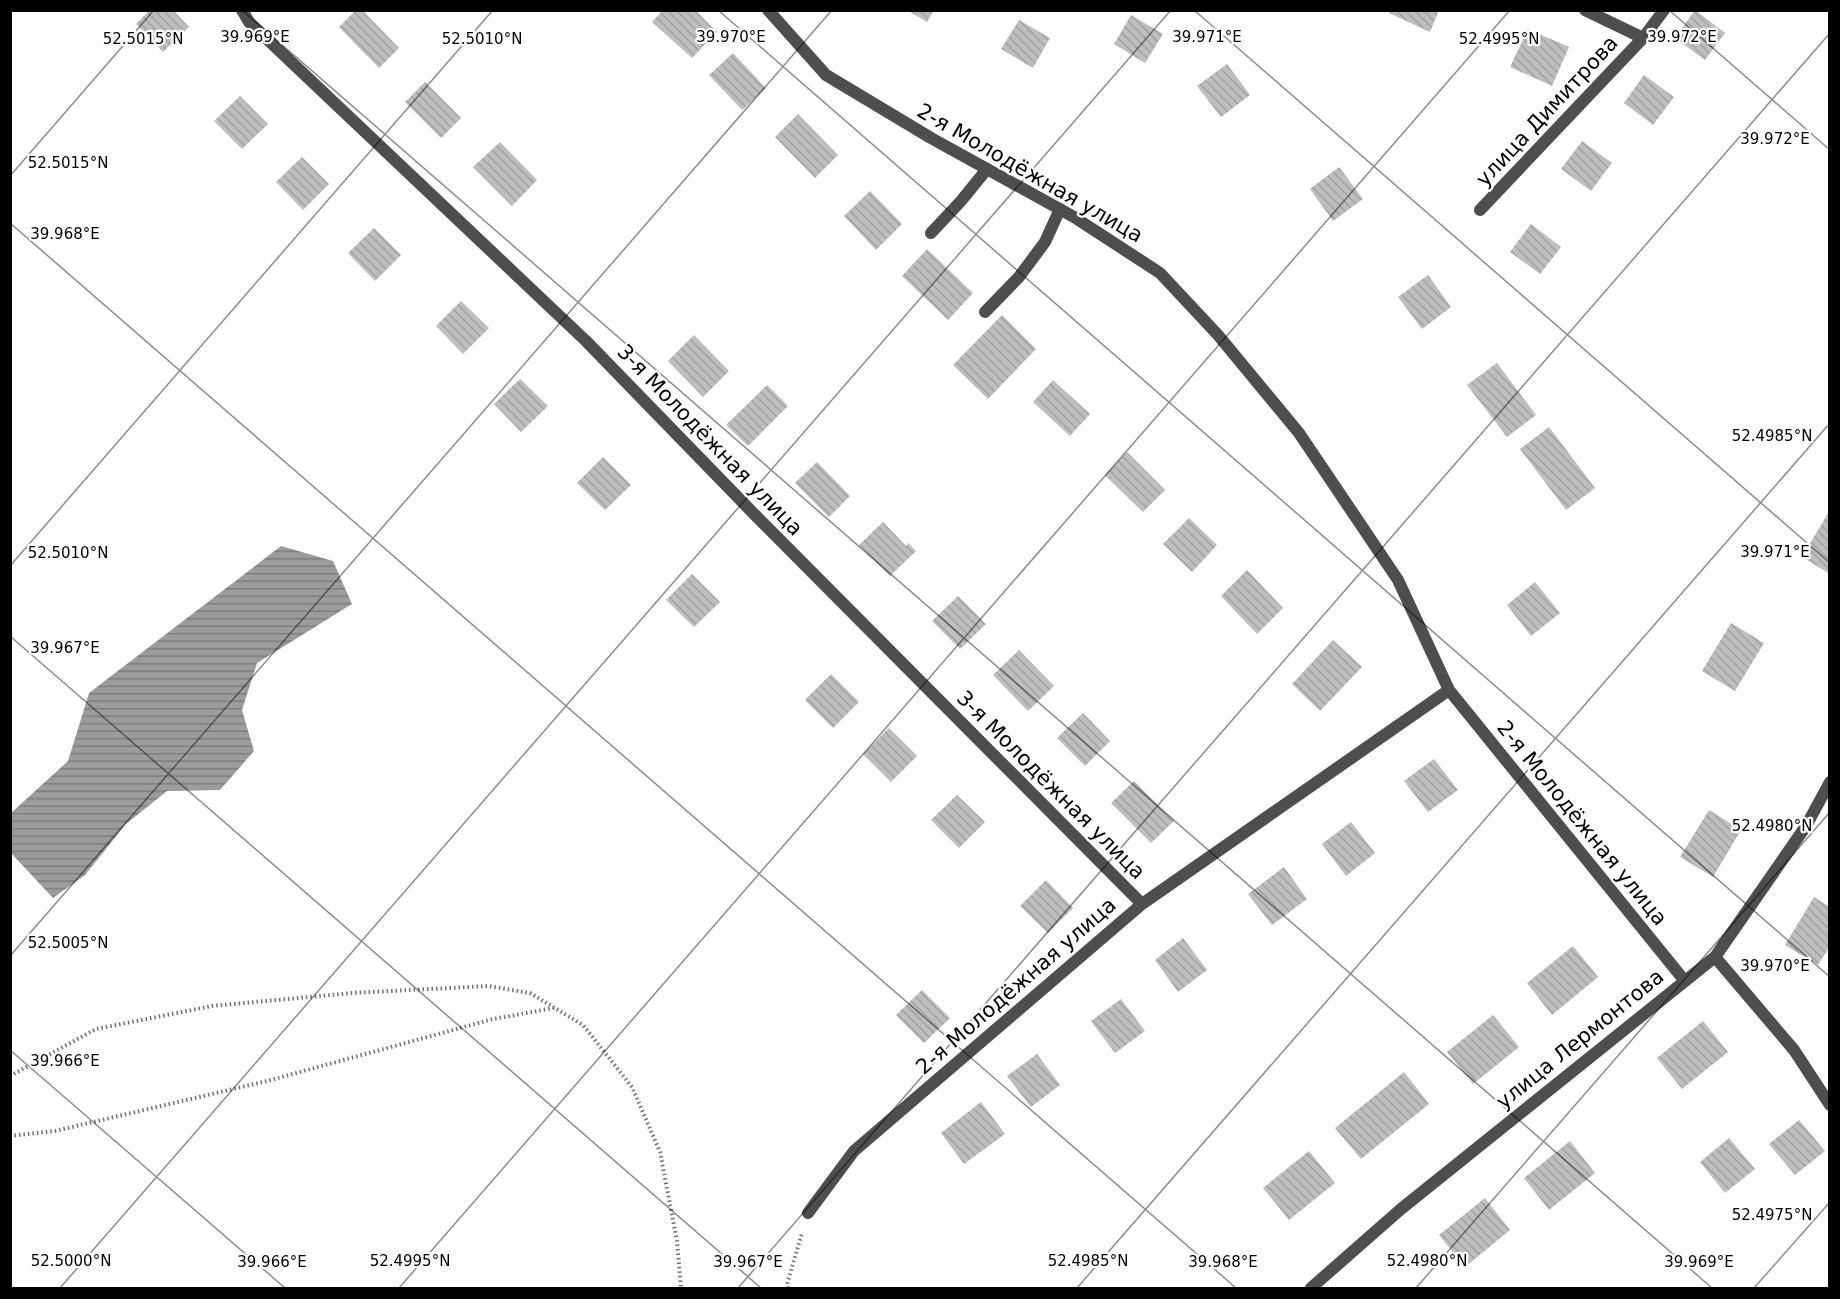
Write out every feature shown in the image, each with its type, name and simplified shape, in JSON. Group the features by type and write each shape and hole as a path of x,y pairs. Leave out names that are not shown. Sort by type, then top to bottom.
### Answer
{"street":[{"name":"3-я Молодёжная улица","path":"242,10 249,22 315,86 586,341 757,517 1142,904"},
{"name":"2-я Молодёжная улица","path":"768,10 826,75 931,138 1060,209 1160,273 1218,335 1299,433 1398,580 1449,690 1684,980"},
{"path":"1585,10 1643,38"},
{"name":"улица Димитрова","path":"1480,210 1643,38 1664,10"},
{"path":"931,233 987,169"},
{"path":"985,312 1019,277 1045,242 1060,209"},
{"name":"2-я Молодёжная улица","path":"808,1213 854,1151 1142,904 1449,690"},
{"name":"улица Лермонтова","path":"1311,1288 1401,1209 1715,957 1806,826 1830,782"},
{"path":"1715,957 1794,1050 1830,1105"}],"path":[{"path":"10,1076 96,1029 212,1006 352,993 489,986 530,993 583,1024 632,1087 660,1152 677,1241 681,1288"},
{"path":"10,1136 55,1131 267,1081 493,1019 554,1008"},
{"path":"788,1288 787,1284 808,1213"}],"shaded area":[{"path":"281,546 333,561 352,604 257,663 242,710 254,751 220,790 167,791 126,824 85,875 53,898 11,853 11,813 68,761 89,693"}],"building":[{"path":"150,10 173,10 189,27 163,52 136,24"},
{"path":"356,10 362,10 399,48 379,68 339,27"},
{"path":"663,10 695,10 717,32 692,58 652,22"},
{"path":"907,10 934,10 927,22"},
{"path":"1390,10 1439,10 1430,32 1389,13"},
{"path":"1695,10 1725,33 1705,60 1675,38"},
{"path":"1131,15 1163,34 1145,63 1114,44"},
{"path":"1019,20 1050,38 1033,68 1001,49"},
{"path":"1528,29 1569,47 1552,86 1510,67"},
{"path":"733,53 766,88 742,110 709,75"},
{"path":"1227,64 1250,95 1221,117 1197,86"},
{"path":"1644,75 1674,97 1653,125 1624,103"},
{"path":"425,82 461,118 441,138 405,102"},
{"path":"240,96 268,124 242,149 214,121"},
{"path":"798,114 838,155 815,178 775,137"},
{"path":"1582,141 1612,163 1591,191 1561,169"},
{"path":"500,142 537,180 512,206 473,167"},
{"path":"302,157 329,184 303,210 276,182"},
{"path":"1339,167 1363,199 1333,221 1310,189"},
{"path":"870,191 902,224 876,250 844,216"},
{"path":"1531,224 1561,247 1540,274 1510,252"},
{"path":"374,228 401,255 375,281 348,253"},
{"path":"927,249 973,293 948,320 902,276"},
{"path":"1428,275 1451,307 1422,329 1398,297"},
{"path":"461,301 489,328 463,354 436,326"},
{"path":"1002,315 1036,349 988,399 953,365"},
{"path":"694,335 729,371 703,397 668,361"},
{"path":"1497,363 1536,415 1507,437 1467,385"},
{"path":"520,379 548,406 521,432 494,404"},
{"path":"1053,380 1090,414 1070,436 1033,402"},
{"path":"767,385 788,406 748,446 726,425"},
{"path":"1549,427 1595,488 1566,510 1520,449"},
{"path":"1127,452 1165,490 1143,512 1105,475"},
{"path":"603,457 631,485 605,510 577,483"},
{"path":"817,462 850,496 829,517 795,483"},
{"path":"1830,510 1830,574 1802,557"},
{"path":"1189,518 1217,545 1192,572 1163,544"},
{"path":"883,522 906,546 908,543 916,551 890,576 859,545"},
{"path":"1247,570 1283,608 1257,634 1221,596"},
{"path":"692,574 720,602 694,627 666,600"},
{"path":"1535,582 1560,613 1531,636 1507,605"},
{"path":"958,596 986,624 960,649 932,621"},
{"path":"1731,623 1764,643 1735,691 1702,671"},
{"path":"1333,640 1362,667 1320,711 1292,684"},
{"path":"1019,650 1054,686 1028,711 993,675"},
{"path":"831,674 859,702 833,728 805,700"},
{"path":"1083,713 1110,741 1085,766 1057,738"},
{"path":"889,728 917,756 891,782 863,754"},
{"path":"1434,759 1458,790 1428,812 1404,781"},
{"path":"1134,781 1174,821 1151,843 1111,803"},
{"path":"957,795 985,822 959,848 931,820"},
{"path":"1709,810 1741,830 1713,877 1680,857"},
{"path":"1351,822 1375,853 1346,876 1322,844"},
{"path":"1284,867 1307,899 1272,925 1248,894"},
{"path":"1046,880 1073,908 1048,933 1020,906"},
{"path":"1814,897 1830,907 1830,946 1818,965 1785,945"},
{"path":"1183,938 1207,970 1178,992 1155,960"},
{"path":"1573,946 1598,977 1552,1015 1527,983"},
{"path":"922,990 950,1018 924,1043 896,1015"},
{"path":"1121,999 1145,1031 1115,1053 1091,1021"},
{"path":"1493,1015 1519,1047 1473,1084 1447,1052"},
{"path":"1703,1021 1728,1052 1682,1089 1657,1058"},
{"path":"1037,1054 1060,1085 1031,1107 1007,1076"},
{"path":"1404,1072 1429,1104 1361,1159 1335,1128"},
{"path":"981,1102 1005,1134 964,1164 941,1133"},
{"path":"1799,1120 1825,1151 1795,1175 1769,1144"},
{"path":"1729,1138 1755,1169 1725,1193 1700,1162"},
{"path":"1570,1141 1595,1173 1549,1210 1524,1178"},
{"path":"1309,1151 1335,1183 1289,1220 1263,1188"},
{"path":"1485,1198 1510,1230 1465,1267 1439,1235"}]}
